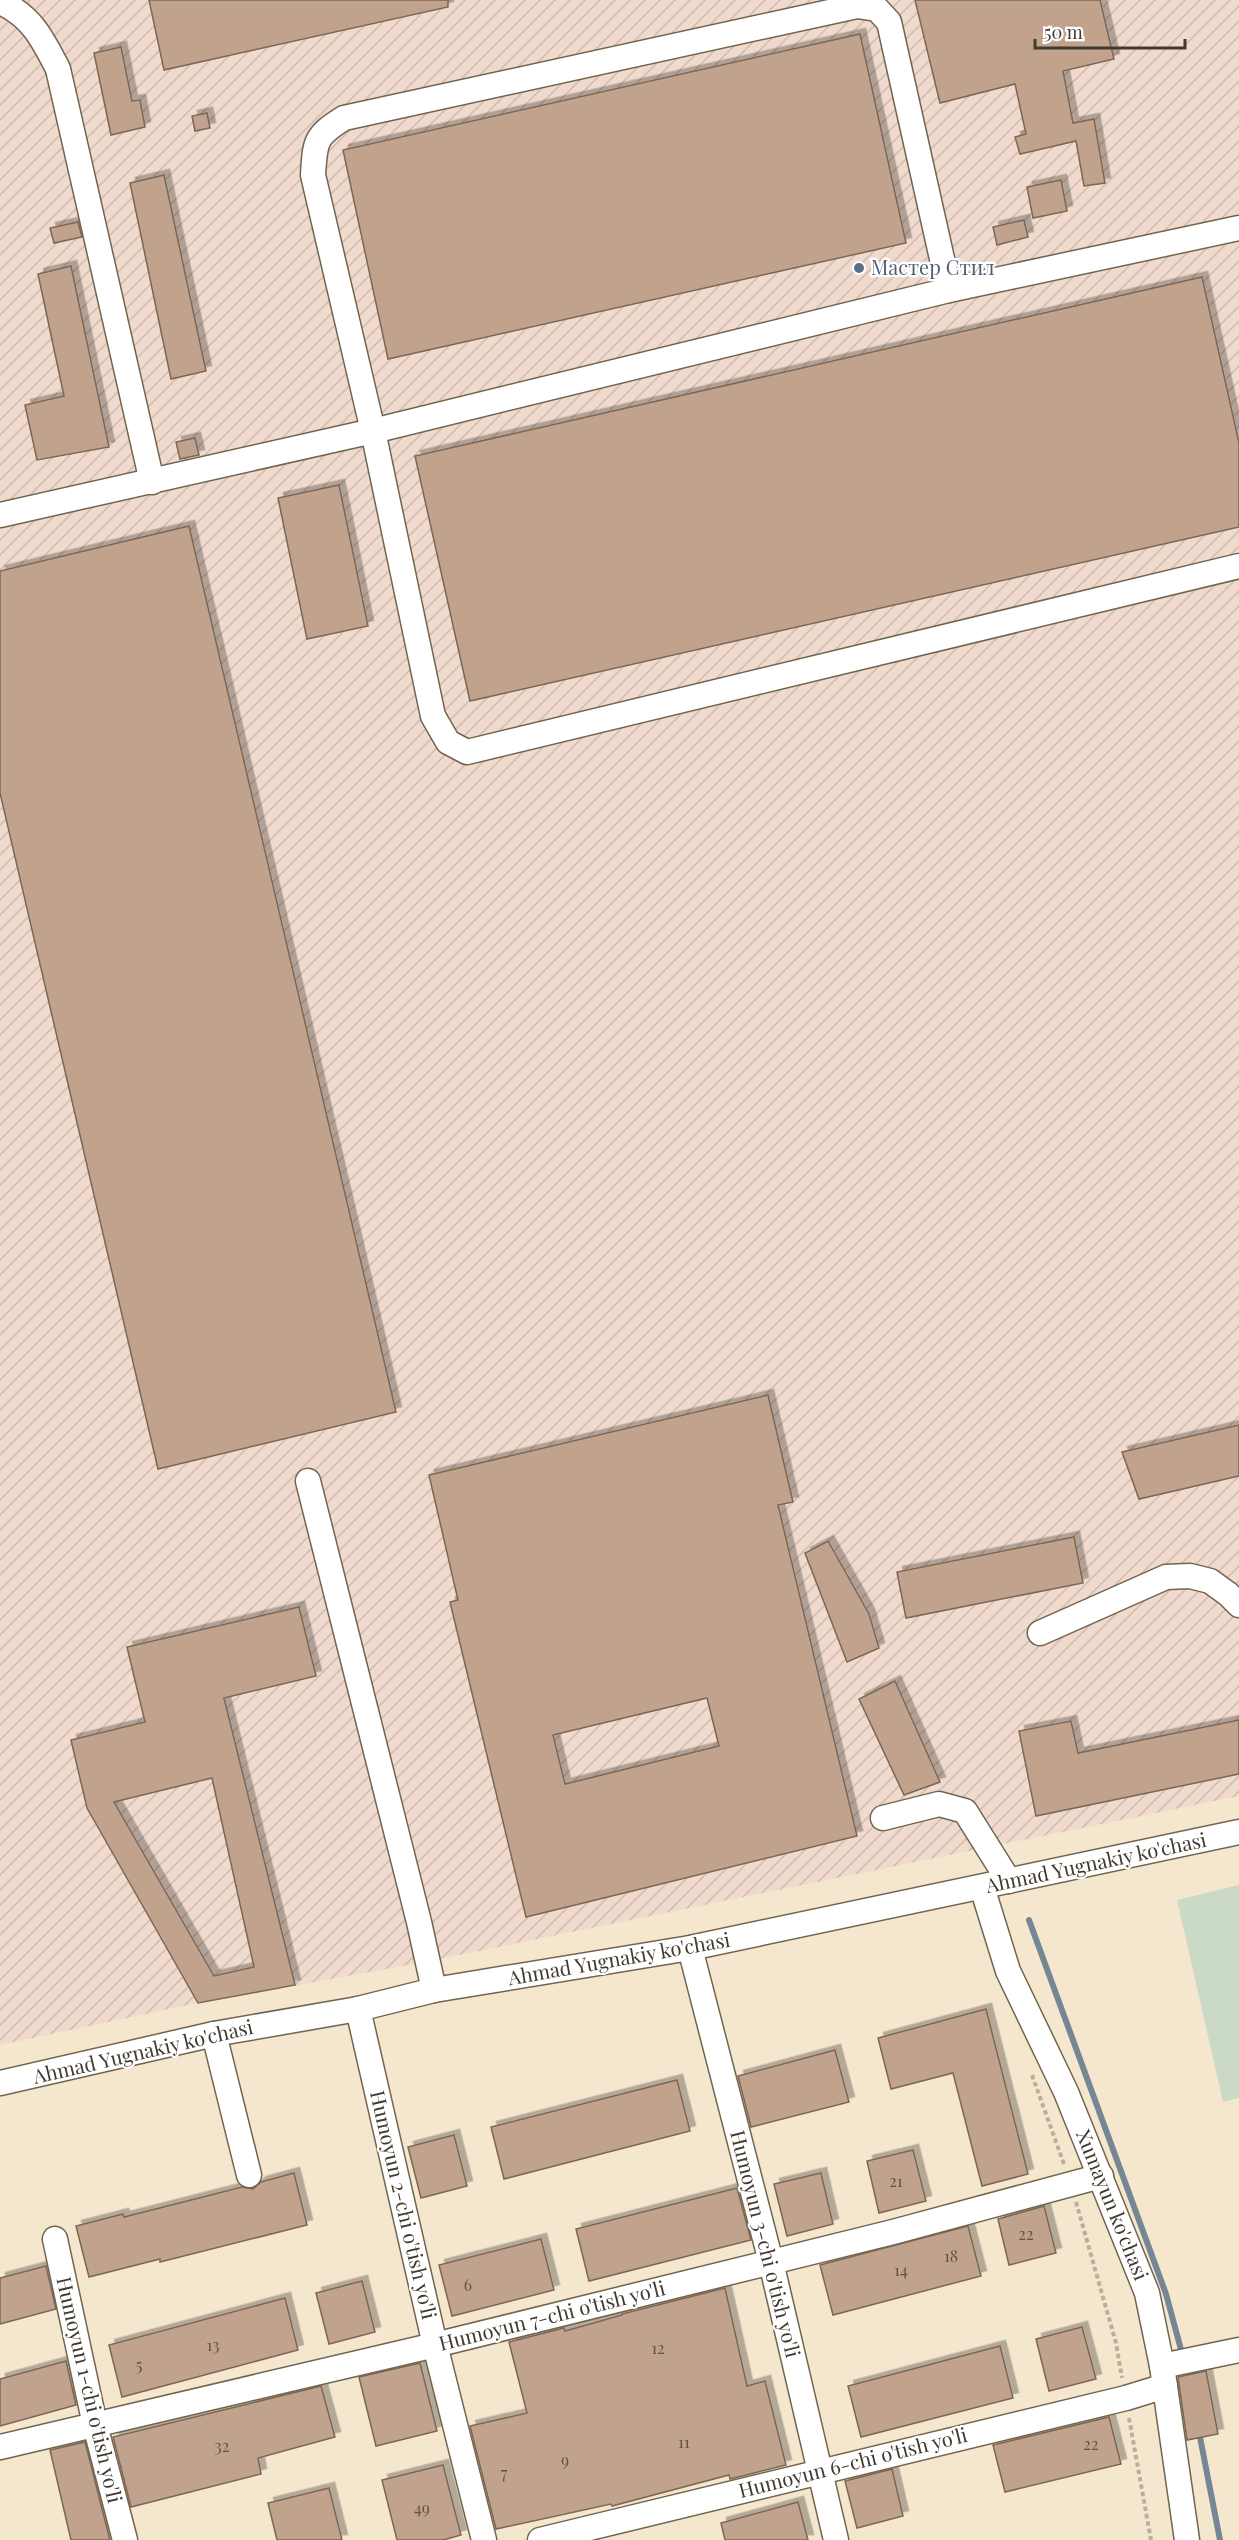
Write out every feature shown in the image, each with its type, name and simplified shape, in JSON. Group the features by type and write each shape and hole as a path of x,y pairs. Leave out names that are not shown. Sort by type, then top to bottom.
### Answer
{"street":[{"path":"0,2 15,9 38,31 58,69 152,482"},
{"path":"949,290 889,22 877,9 857,6 345,118 324,131 314,148 313,175 373,431 433,716 448,742 467,752 1239,566"},
{"path":"0,514 373,431 949,290 1239,228"},
{"path":"308,1481 434,1990"},
{"path":"1040,1633 1166,1576 1190,1576 1210,1581 1239,1605"},
{"path":"883,1818 939,1804 965,1811 1010,1881"},
{"name":"Ahmad Yugnakiy ko'chasi","path":"0,2083 214,2034 358,2009 434,1990 690,1948 1239,1832"},
{"name":"Xumayun ko'chasi","path":"981,1887 1008,1971 1066,2092 1147,2293 1164,2376 1187,2540"},
{"name":"Humoyun 3-chi o'tish yo'li","path":"690,1948 771,2262 836,2540"},
{"name":"Humoyun 2-chi o'tish yo'li","path":"358,2009 435,2345 484,2540"},
{"path":"214,2034 249,2175"},
{"name":"Humoyun 7-chi o'tish yo'li","path":"0,2447 435,2345 771,2262 1101,2176"},
{"name":"Humoyun 1-chi o'tish yo'li","path":"55,2240 95,2425 125,2540"},
{"name":"Humoyun 6-chi o'tish yo'li","path":"540,2540 1126,2398 1164,2376 1239,2350"}],"path":[{"path":"1030,2071 1071,2183 1116,2343 1151,2540"}],"shaded area":[{"path":"0,0 1239,0 1239,1796 425,1962 198,2003 0,2045"}],"green space":[{"path":"1239,1885 1239,2098 1223,2102 1177,1900"}],"building":[{"path":"149,0 448,0 448,7 164,70"},
{"path":"915,0 1100,0 1114,59 1063,71 1073,123 1094,119 1105,183 1084,186 1076,141 1020,154 1015,137 1026,134 1015,84 940,103"},
{"path":"860,34 906,243 388,359 343,150"},
{"path":"121,47 132,101 140,100 145,127 111,135 94,53"},
{"path":"207,113 210,128 195,131 192,116"},
{"path":"164,175 206,371 171,379 130,183"},
{"path":"1061,180 1067,211 1033,218 1027,187"},
{"path":"1024,220 1028,237 997,245 993,227"},
{"path":"78,222 82,237 54,243 50,228"},
{"path":"71,266 109,447 37,460 25,405 64,396 38,274"},
{"path":"1202,277 1239,443 1239,527 470,701 415,456"},
{"path":"195,438 199,455 180,459 176,442"},
{"path":"339,485 368,626 307,639 278,498"},
{"path":"189,526 396,1412 158,1469 0,793 0,571"},
{"path":"768,1395 793,1502 778,1505 857,1836 526,1917 450,1602 458,1600 429,1475","holes":["707,1698 719,1746 565,1784 553,1735"]},
{"path":"1239,1425 1239,1476 1139,1499 1122,1452"},
{"path":"1074,1537 1083,1583 906,1618 897,1572"},
{"path":"828,1541 869,1614 879,1648 847,1662 805,1553"},
{"path":"299,1607 316,1676 224,1698 295,1985 198,2003 87,1808 71,1740 145,1722 127,1647","holes":["212,1778 254,1967 214,1976 114,1802"]},
{"path":"895,1681 940,1782 904,1795 859,1699"},
{"path":"1239,1720 1239,1774 1036,1816 1019,1731 1071,1721 1078,1753"},
{"path":"986,2009 1028,2174 982,2186 953,2073 891,2089 878,2038"},
{"path":"835,2050 849,2102 751,2127 738,2076"},
{"path":"677,2080 690,2131 504,2179 491,2127"},
{"path":"454,2135 467,2186 421,2198 408,2147"},
{"path":"913,2150 926,2201 879,2213 867,2161"},
{"path":"294,2173 307,2225 160,2262 160,2259 89,2277 76,2226 123,2214 124,2217 242,2187 253,2189 261,2182"},
{"path":"821,2173 833,2224 787,2236 774,2184"},
{"path":"737,2188 751,2240 589,2281 576,2229"},
{"path":"1044,2206 1056,2253 1009,2265 998,2219"},
{"path":"968,2226 981,2276 833,2315 820,2265"},
{"path":"541,2239 554,2290 452,2316 439,2265"},
{"path":"46,2266 56,2309 0,2324 0,2278"},
{"path":"362,2281 375,2332 329,2344 316,2293"},
{"path":"725,2288 747,2386 765,2381 786,2465 730,2479 729,2475 612,2506 611,2504 496,2529 470,2426 527,2413 509,2342 564,2328 565,2331"},
{"path":"285,2298 298,2350 122,2397 109,2345"},
{"path":"1082,2327 1096,2379 1049,2391 1036,2339"},
{"path":"1000,2346 1013,2398 861,2437 848,2386"},
{"path":"66,2361 76,2405 0,2426 0,2379"},
{"path":"420,2363 437,2431 376,2446 359,2377"},
{"path":"1206,2371 1218,2434 1187,2440 1178,2377"},
{"path":"321,2386 335,2437 258,2458 261,2474 131,2507 113,2437"},
{"path":"1109,2417 1121,2464 1005,2492 993,2445"},
{"path":"85,2442 110,2540 71,2540 50,2450"},
{"path":"443,2465 461,2535 443,2540 397,2540 382,2480"},
{"path":"892,2469 903,2516 857,2528 845,2481"},
{"path":"329,2488 342,2540 277,2540 268,2503"},
{"path":"798,2502 808,2540 725,2540 721,2523"}],"waterway":[{"path":"1029,1920 1166,2294 1183,2357"},
{"path":"1199,2432 1220,2540"}],"place":[{"name":"Мастер Стил","path":"859,268"}]}
